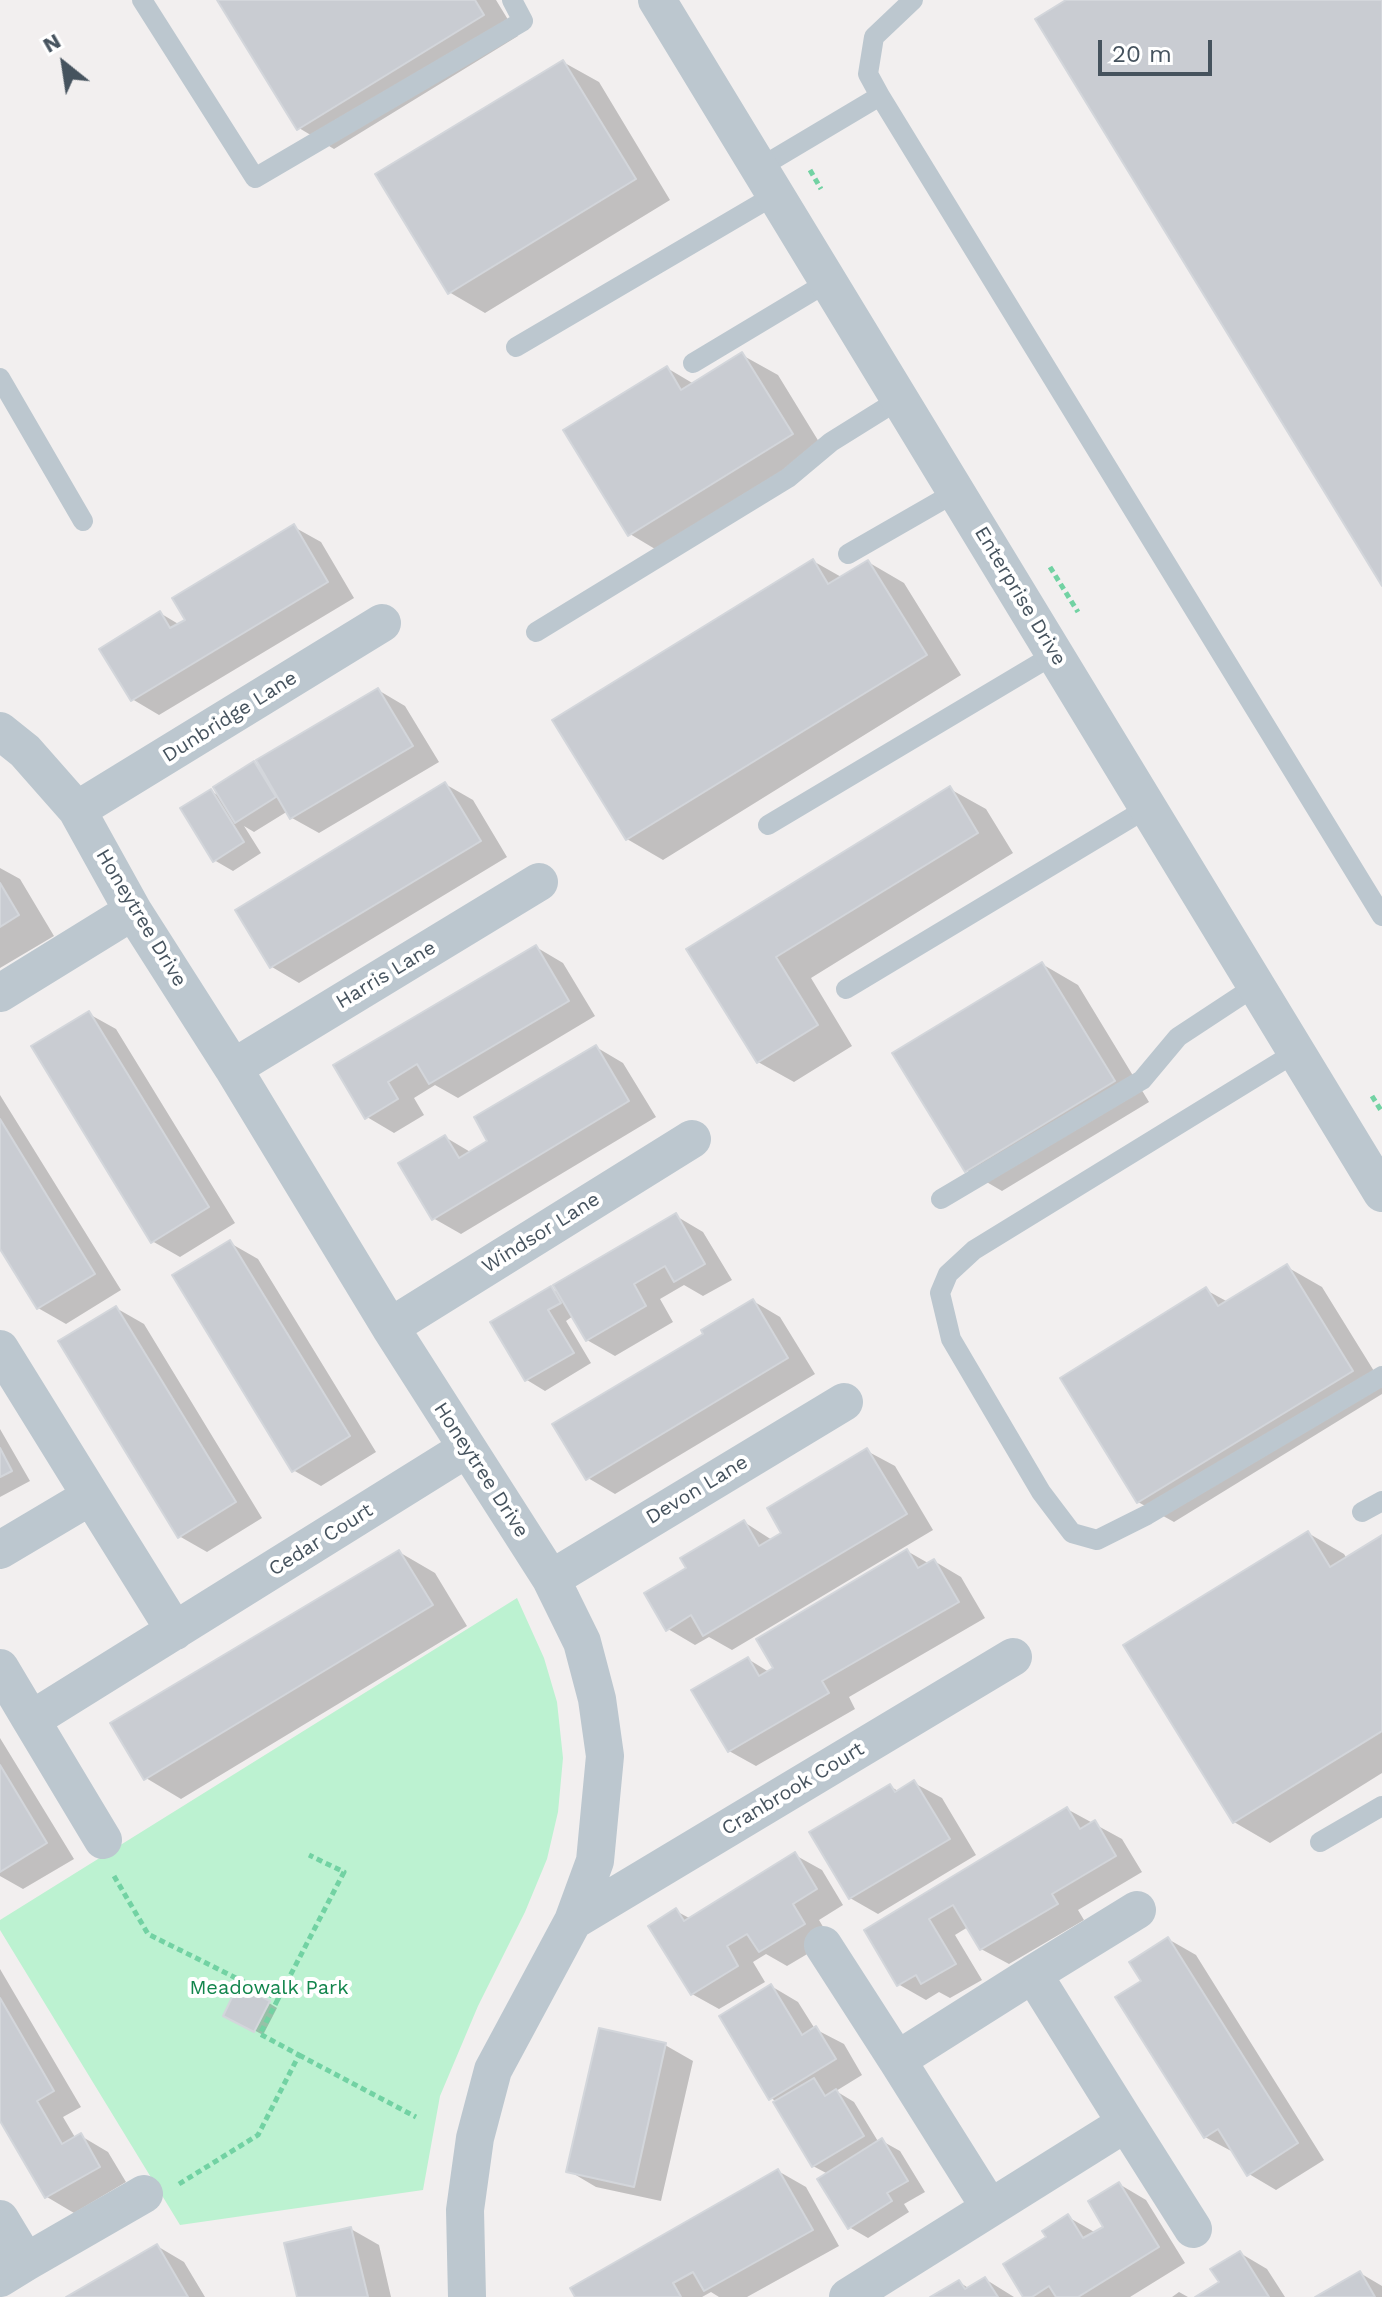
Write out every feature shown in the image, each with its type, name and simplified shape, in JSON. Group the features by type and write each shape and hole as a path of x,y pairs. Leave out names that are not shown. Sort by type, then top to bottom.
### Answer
{"street":[{"name":"Enterprise Drive","path":"657,0 1382,1193"},
{"name":"Dunbridge Lane","path":"77,810 382,623"},
{"name":"Honeytree Drive","path":"0,731 25,751 77,810 133,911 233,1068 466,1449 551,1579 582,1642 597,1699 605,1756 595,1861 573,1921 493,2070 475,2138 465,2210 467,2297"},
{"name":"Harris Lane","path":"233,1068 539,882"},
{"path":"0,993 133,911"},
{"name":"Windsor Lane","path":"390,1327 692,1139"},
{"path":"2,1353 175,1631"},
{"name":"Devon Lane","path":"551,1579 844,1402"},
{"name":"Cedar Court","path":"31,1720 466,1449"},
{"path":"0,1550 91,1496"},
{"name":"Cranbrook Court","path":"573,1921 1013,1657"},
{"path":"0,1668 103,1840"},
{"path":"897,2060 1137,1910"},
{"path":"823,1945 990,2208"},
{"path":"1033,1974 1193,2229"},
{"path":"848,2297 1126,2123"},
{"path":"0,2219 13,2270 144,2194"}],"lane":[{"path":"142,0 255,178 523,21 516,1"},
{"path":"913,0 874,37 868,74 1382,916"},
{"path":"516,347 767,182 880,96"},
{"path":"693,363 828,282"},
{"path":"0,378 83,521"},
{"path":"536,632 788,478 831,442 900,399"},
{"path":"848,554 956,492"},
{"path":"768,825 1055,654"},
{"path":"846,989 1149,807"},
{"path":"941,1199 1142,1080 1178,1037 1257,985"},
{"path":"1298,1051 974,1250 948,1274 940,1293 951,1339 1041,1492 1072,1533 1097,1540 1147,1515 1382,1376"},
{"path":"1362,1512 1382,1501"},
{"path":"1320,1842 1382,1806"}],"path":[{"path":"103,1840 99,1851 148,1934 278,1999"},
{"path":"309,1855 344,1872 260,2034 416,2117"},
{"path":"144,2194 156,2198 258,2135 299,2055"}],"green space":[{"name":"Meadowalk Park","path":"517,1598 544,1658 557,1702 563,1758 558,1812 547,1859 525,1912 478,2006 440,2096 423,2190 180,2225 0,1930 0,1920"}],"building":[{"path":"217,0 475,0 484,15 297,130"},
{"path":"1066,0 1382,0 1382,586 1035,19"},
{"path":"563,60 636,179 448,294 375,174"},
{"path":"742,352 793,434 628,536 563,430 667,366 681,390"},
{"path":"294,524 328,582 131,701 99,649 160,611 170,628 185,620 172,598"},
{"path":"813,559 828,584 868,560 927,655 626,840 552,720"},
{"path":"378,688 413,746 290,819 256,760"},
{"path":"254,761 276,797 235,823 213,787"},
{"path":"445,782 481,841 270,968 235,910"},
{"path":"950,786 978,833 776,957 818,1025 757,1063 686,949"},
{"path":"211,789 244,842 213,862 180,808"},
{"path":"0,883 19,915 0,927"},
{"path":"536,945 569,1001 429,1084 417,1064 388,1082 398,1099 365,1119 333,1065"},
{"path":"1042,962 1115,1081 965,1172 892,1053"},
{"path":"89,1011 209,1207 151,1243 31,1046"},
{"path":"596,1045 629,1101 432,1220 398,1163 445,1135 459,1158 487,1141 474,1117"},
{"path":"0,1119 95,1274 37,1309 0,1249"},
{"path":"676,1213 705,1264 674,1282 665,1266 634,1284 646,1306 586,1341 553,1285"},
{"path":"230,1240 350,1436 292,1472 172,1275"},
{"path":"1287,1264 1353,1371 1137,1503 1060,1378 1206,1287 1218,1306"},
{"path":"551,1286 561,1303 548,1310 574,1353 525,1381 490,1322"},
{"path":"753,1299 788,1358 586,1480 552,1424 703,1334 701,1330"},
{"path":"116,1306 236,1502 178,1538 58,1341"},
{"path":"0,1448 12,1471 0,1477"},
{"path":"867,1448 907,1514 703,1636 691,1615 666,1631 644,1593 686,1568 680,1558 744,1520 759,1546 781,1533 767,1508"},
{"path":"1308,1531 1330,1567 1382,1535 1382,1731 1233,1823 1123,1645"},
{"path":"907,1549 918,1568 934,1559 959,1602 822,1681 829,1693 728,1752 691,1690 748,1657 759,1676 773,1668 756,1639"},
{"path":"399,1550 433,1605 144,1780 110,1723"},
{"path":"0,1765 47,1843 0,1872"},
{"path":"914,1780 950,1839 849,1899 809,1832 890,1784 895,1792"},
{"path":"1067,1807 1080,1829 1095,1820 1116,1856 1052,1894 1058,1904 980,1950 953,1905 929,1919 956,1964 921,1984 916,1975 897,1986 864,1930"},
{"path":"795,1852 817,1889 793,1904 805,1924 759,1952 747,1934 727,1946 738,1966 691,1995 648,1926 676,1908 684,1921"},
{"path":"1168,1937 1298,2143 1247,2176 1218,2129 1204,2138 1115,1997 1141,1981 1129,1962"},
{"path":"771,1984 802,2035 816,2026 836,2059 769,2100 719,2016"},
{"path":"238,1985 270,2001 254,2032 223,2016"},
{"path":"0,1998 54,2091 37,2101 62,2144 81,2133 100,2167 45,2198 0,2121"},
{"path":"599,2028 666,2043 634,2187 566,2172"},
{"path":"814,2078 825,2096 836,2089 864,2136 812,2167 773,2102"},
{"path":"882,2138 908,2181 887,2193 892,2201 848,2229 817,2179"},
{"path":"778,2169 813,2230 704,2291 693,2272 673,2283 681,2297 575,2297 570,2288"},
{"path":"1119,2182 1159,2247 1078,2297 1056,2297 1049,2286 1032,2297 1023,2297 1003,2264 1046,2237 1042,2231 1068,2214 1083,2238 1103,2227 1088,2201"},
{"path":"351,2227 368,2297 297,2297 284,2243"},
{"path":"157,2244 188,2297 66,2297"},
{"path":"1240,2251 1269,2297 1195,2297 1219,2282 1210,2269"},
{"path":"1360,2271 1375,2297 1315,2297"},
{"path":"985,2277 998,2297 930,2297 959,2280 965,2289"}]}
